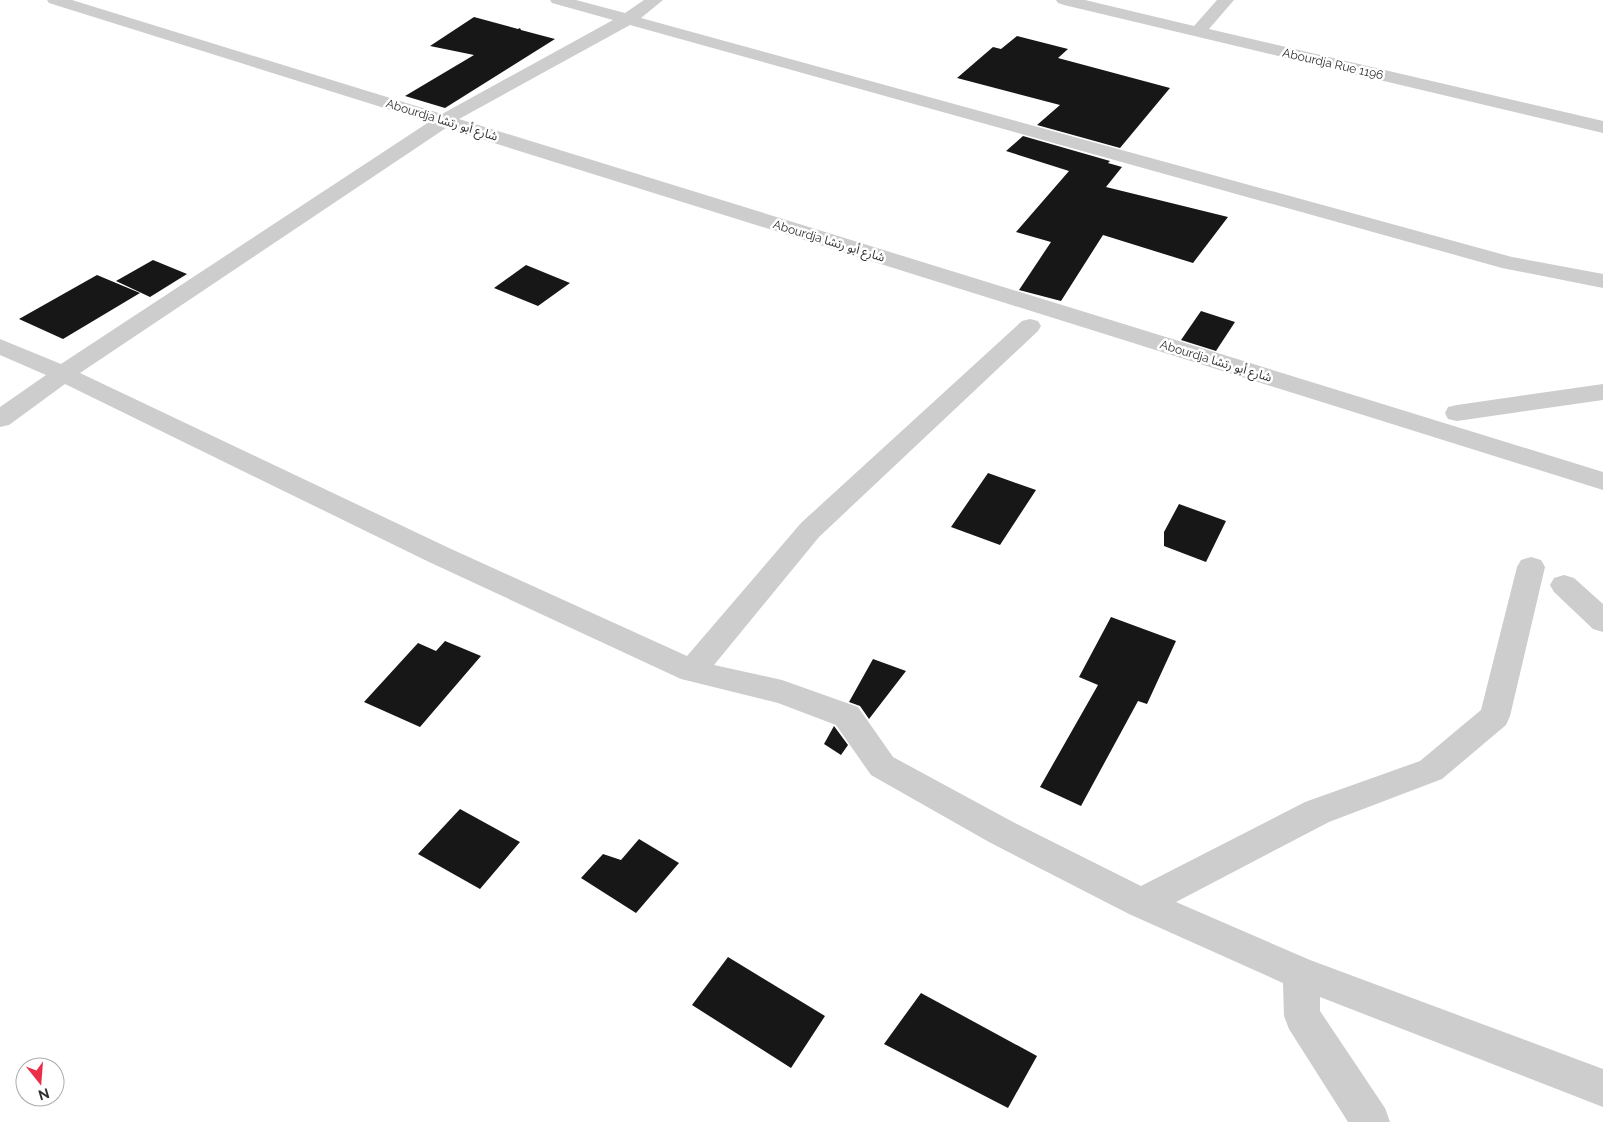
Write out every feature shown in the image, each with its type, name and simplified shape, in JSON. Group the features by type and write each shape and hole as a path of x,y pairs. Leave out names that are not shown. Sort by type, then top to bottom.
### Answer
{"street":[{"name":"Abourdja شارع أبو رتشا","path":"55,0 1603,481"},
{"path":"558,0 1510,264 1603,281"},
{"path":"0,419 63,374 443,121 628,19 655,0"},
{"name":"Abourdja Rue 1196","path":"1064,0 1603,127"},
{"path":"1198,32 1226,0"},
{"path":"1510,264 1603,301"},
{"path":"692,671 810,530 1030,326"},
{"path":"0,346 63,374 439,555 692,671 782,692 847,716 882,766 1001,832 1141,903 1301,973 1603,1088"},
{"path":"1457,413 1603,392"},
{"path":"1141,903 1317,812 1431,770 1495,716 1531,568"},
{"path":"1603,608 1564,585 1603,621"},
{"path":"1301,973 1302,1016 1371,1122"}],"building":[{"path":"474,17 555,39 445,108 405,96 474,55 430,46"},
{"path":"1017,36 1068,49 1058,58 1170,88 1120,148 1037,125 1060,105 957,78 993,47 1001,49"},
{"path":"1023,136 1110,161 1108,163 1122,167 1106,187 1228,217 1193,263 1103,235 1061,301 1019,290 1051,242 1016,232 1069,171 1006,151"},
{"path":"153,260 187,274 150,297 116,281"},
{"path":"526,265 570,283 538,306 494,288"},
{"path":"97,275 140,293 63,339 19,319"},
{"path":"1201,311 1235,322 1216,351 1181,340"},
{"path":"988,473 1036,490 1000,545 951,527"},
{"path":"1179,504 1226,521 1206,562 1164,546 1164,532"},
{"path":"1111,617 1176,641 1147,704 1138,701 1081,806 1040,787 1098,685 1079,677"},
{"path":"445,641 481,656 420,727 364,702 418,643 436,651"},
{"path":"873,659 906,671 869,719 860,706 849,702"},
{"path":"834,726 848,745 841,755 824,744"},
{"path":"460,809 520,842 480,889 418,854"},
{"path":"639,839 679,863 636,913 581,878 603,854 621,860"},
{"path":"728,957 825,1016 791,1068 692,1005"},
{"path":"921,993 1037,1056 1008,1108 884,1044"}]}
